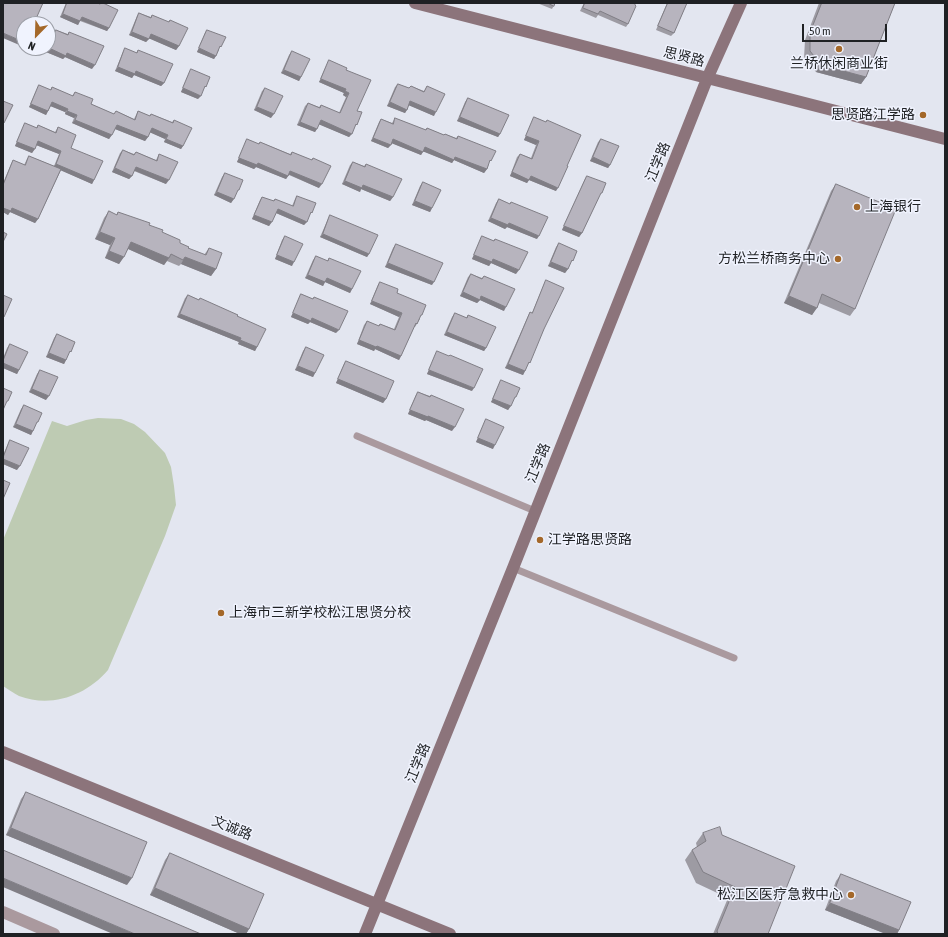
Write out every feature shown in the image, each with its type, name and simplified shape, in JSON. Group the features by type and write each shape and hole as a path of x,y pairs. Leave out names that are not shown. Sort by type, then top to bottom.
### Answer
{"main road":[{"name":"思贤路","path":"415,3 945,139"},
{"name":"江学路","path":"365,934 536,511 707,79 741,3"},
{"name":"文诚路","path":"3,752 450,934"}],"street":[{"path":"3,912 54,934"}],"lane":[{"path":"357,436 536,511"},
{"path":"513,568 734,658"}],"green space":[{"path":"98,418 121,419 134,424 145,432 165,453 171,467 176,505 165,536 108,670 89,687 79,693 67,697 43,701 19,696 3,686 3,540 52,421 67,426"}],"building":[{"path":"3,3 43,3 37,16 16,16 16,39 3,33"},
{"path":"67,3 103,3 118,10 109,28 82,17 80,21 63,14"},
{"path":"548,3 555,3 554,6"},
{"path":"585,3 635,3 636,6 628,24 600,11 598,14 583,8"},
{"path":"668,3 687,3 674,33 658,26"},
{"name":"兰桥休闲商业街","path":"822,3 895,3 866,77 821,65 810,51 810,33"},
{"path":"139,13 151,18 152,15 169,22 170,20 188,28 179,46 151,34 149,39 132,32"},
{"path":"56,30 68,35 69,32 104,46 95,65 67,53 66,56 56,51"},
{"path":"207,30 226,37 216,56 199,48"},
{"path":"125,48 137,53 138,50 173,64 164,83 136,71 135,74 118,67"},
{"path":"292,51 310,59 301,77 284,70"},
{"path":"329,60 347,68 346,70 371,80 357,111 362,112 352,134 321,120 317,129 300,122 308,103 320,108 321,105 340,113 349,93 345,91 346,89 321,79"},
{"path":"191,69 210,77 201,96 183,88"},
{"path":"398,84 409,88 411,86 424,92 427,86 445,94 436,112 410,101 407,110 390,102"},
{"path":"39,85 51,90 52,87 73,96 75,92 93,99 91,104 114,114 116,111 135,120 138,111 150,116 151,114 173,123 174,120 192,128 183,146 166,139 168,135 152,128 148,137 117,125 112,135 75,120 77,115 52,102 48,111 31,104"},
{"path":"265,88 283,96 274,114 257,107"},
{"path":"468,98 509,115 500,134 460,117"},
{"path":"3,101 13,105 4,123 3,123"},
{"path":"534,117 546,122 547,120 581,135 558,188 531,176 529,180 512,172 520,154 532,159 539,141 526,136"},
{"path":"395,118 426,130 427,128 457,139 458,136 496,151 491,161 490,160 487,169 455,157 454,160 425,147 423,152 393,139 391,145 373,138 381,119 393,124"},
{"path":"25,123 37,128 38,125 56,133 58,127 76,135 71,148 103,161 94,180 56,164 61,151 38,141 35,149 17,142"},
{"path":"247,139 259,144 260,142 291,155 292,152 312,160 313,158 331,166 322,184 290,171 288,176 258,163 257,165 239,158"},
{"path":"601,139 619,146 610,165 593,157"},
{"path":"123,150 134,155 136,152 157,161 159,154 178,162 169,180 136,167 132,176 115,168"},
{"path":"29,156 61,169 38,219 12,208 11,211 3,208 3,185 13,160 25,165"},
{"path":"353,162 365,167 366,164 402,179 393,197 363,185 362,188 345,181"},
{"path":"225,173 243,180 234,199 217,192"},
{"path":"587,176 606,183 582,233 564,226"},
{"path":"423,182 441,190 432,208 415,201"},
{"name":"方松兰桥商务中心","path":"836,184 896,209 855,309 822,294 817,308 789,296"},
{"path":"297,196 316,203 307,222 278,209 272,222 254,215 262,197 274,201 275,199 293,206"},
{"path":"499,199 510,204 511,202 548,217 539,236 509,223 508,225 491,218"},
{"path":"109,211 117,215 118,212 150,223 149,225 163,230 162,232 180,240 180,243 189,247 188,248 206,255 209,248 222,253 216,269 185,257 183,260 171,254 169,258 131,242 124,257 109,251 115,238 100,232"},
{"path":"330,215 378,235 369,254 323,234"},
{"path":"3,232 7,234 3,242"},
{"path":"285,236 303,244 294,262 277,255"},
{"path":"482,236 494,241 495,239 528,252 519,270 493,259 492,262 474,255"},
{"path":"559,243 577,251 568,269 551,262"},
{"path":"396,244 443,263 434,282 388,263"},
{"path":"316,256 328,261 329,258 361,271 352,289 327,278 325,282 308,275"},
{"path":"471,274 482,279 484,276 515,289 506,307 481,296 480,300 463,292"},
{"path":"546,280 564,288 525,371 508,364 530,312 532,313"},
{"path":"380,282 398,289 397,293 426,305 401,356 359,340 367,321 395,330 402,313 372,301"},
{"path":"301,294 313,299 314,297 348,311 339,330 312,318 311,321 293,313"},
{"path":"3,295 12,299 4,317 3,317"},
{"path":"188,295 199,300 200,298 266,329 257,347 240,340 241,338 180,314"},
{"path":"455,313 467,318 468,315 496,327 486,348 447,332"},
{"path":"57,334 75,342 66,360 49,353"},
{"path":"10,344 28,352 19,370 3,363"},
{"path":"306,347 324,355 315,373 298,366"},
{"path":"437,351 483,369 474,388 429,370"},
{"path":"346,361 394,381 386,399 338,379"},
{"path":"40,370 58,377 49,396 32,389"},
{"path":"501,380 520,388 511,406 493,399"},
{"path":"3,388 12,392 3,410"},
{"path":"418,392 430,397 431,395 464,409 455,427 410,410"},
{"path":"24,405 42,413 33,431 16,424"},
{"path":"486,419 504,427 495,445 478,438"},
{"path":"10,440 29,448 20,466 3,459"},
{"path":"3,480 10,483 3,499"},
{"path":"26,792 147,842 132,878 11,828"},
{"path":"720,827 722,835 795,866 768,934 718,934 717,931 735,887 703,872 692,850 706,841 703,833"},
{"path":"3,850 201,934 135,934 3,878"},
{"path":"170,853 264,894 249,929 155,888"},
{"name":"松江区医疗急救中心","path":"841,874 911,902 899,930 830,903"}],"place":[{"name":"兰桥休闲商业街","path":"839,49"},
{"name":"思贤路江学路","path":"923,115"},
{"name":"上海银行","path":"857,207"},
{"name":"方松兰桥商务中心","path":"838,259"},
{"name":"江学路思贤路","path":"540,540"},
{"name":"上海市三新学校松江思贤分校","path":"221,613"},
{"name":"松江区医疗急救中心","path":"851,895"}]}
